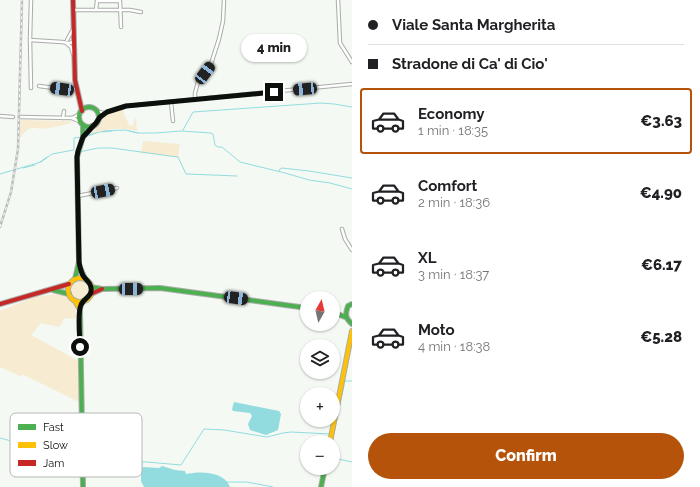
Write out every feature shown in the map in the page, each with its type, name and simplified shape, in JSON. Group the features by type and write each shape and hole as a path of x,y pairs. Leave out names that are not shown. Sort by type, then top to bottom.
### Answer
{"main road":[{"path":"74,0 76,89 84,104 96,110 98,119 83,137"},
{"path":"75,279 79,262 77,157 83,137 80,98"},
{"path":"81,112 90,108"},
{"path":"82,123 89,127 92,126"},
{"path":"79,262 85,279 89,282 91,287 91,294"},
{"path":"0,304 69,284 75,279 85,279"},
{"path":"69,284 69,294"},
{"path":"91,287 102,289 160,288 300,307"},
{"path":"82,413 80,310 84,301 91,294 102,289"},
{"path":"50,290 61,291 69,294 80,310"},
{"path":"75,301 84,301"},
{"path":"340,311 346,309 352,304"},
{"path":"345,317 346,309"},
{"path":"331,435 352,331 351,323 340,314"},
{"path":"321,487 324,475"},
{"path":"83,477 83,487"}],"street":[{"path":"30,88 31,0"},
{"path":"96,10 97,1 119,0 121,10 121,27"},
{"path":"195,100 198,82 212,64 223,20 224,0"},
{"path":"338,0 340,43 352,62"},
{"path":"74,10 132,10 141,12"},
{"path":"66,42 74,27"},
{"path":"30,40 74,42"},
{"path":"66,42 71,48 75,58"},
{"path":"96,110 99,112 107,112 135,104 195,100 352,84"},
{"path":"40,86 76,89"},
{"path":"171,102 173,122"},
{"path":"63,118 64,111"},
{"path":"72,118 81,112"},
{"path":"98,119 107,112"},
{"path":"0,116 13,117"},
{"path":"20,117 72,118 82,123"},
{"path":"78,196 117,188"},
{"path":"342,229 345,239 352,250"}],"shaded area":[{"path":"124,109 124,114 129,125 133,126 136,118 137,131 115,129 88,135 98,126 101,119 106,114"},
{"path":"20,120 70,121 71,123 44,129 33,128 27,130 20,138"},
{"path":"143,141 180,144 178,157 141,153"},
{"path":"80,280 87,283 90,290 87,297 80,300 73,297 70,290 73,283"},
{"path":"57,294 66,296 72,301 77,317 74,319 64,318 59,327 41,323 31,335 77,360 79,363 79,402 24,375 19,376 0,367 0,311 34,297"}],"water":[{"path":"234,402 279,411 281,414 278,430 266,435 250,430 248,424 252,416 250,413 233,411 232,409"},
{"path":"162,466 185,471 186,474 211,473 223,478 230,487 144,487 141,481 142,468 159,468"}],"waterway":[{"path":"183,130 193,112 321,103 352,107"},
{"path":"85,136 104,131 125,130 138,133 181,131 211,133 213,134 215,145 222,147 240,162 309,180 330,183 352,189"},
{"path":"103,132 112,131"},
{"path":"129,131 138,133"},
{"path":"88,136 96,133"},
{"path":"74,149 74,138 82,137"},
{"path":"79,152 98,148 112,148 178,157 186,174 237,176"},
{"path":"0,174 41,162 52,154 74,150"},
{"path":"40,162 47,157"},
{"path":"23,168 35,165"},
{"path":"279,171 282,168 352,178"},
{"path":"344,383 345,381 352,381"},
{"path":"333,435 344,385"},
{"path":"142,467 142,462 181,465 204,429 224,430 267,437 291,432 330,434"},
{"path":"0,438 10,441"},
{"path":"340,459 352,462"},
{"path":"226,482 247,482 273,487"}],"railway":[{"path":"0,227 11,192 18,149 22,0"}],"traffic: fast":[{"path":"89,107 96,110 99,117 96,124 89,127 82,124 79,117 82,110 89,107"},
{"path":"83,125 83,137"},
{"path":"75,279 79,262 77,157 83,137 92,126"},
{"path":"79,265 85,279"},
{"path":"91,287 102,289 160,288 300,307"},
{"path":"53,290 69,294"},
{"path":"82,413 80,309 81,304 84,301"},
{"path":"352,304 348,306 346,314 348,320 352,324"},
{"path":"340,315 345,317"},
{"path":"321,487 324,475"},
{"path":"83,477 83,487"}],"traffic: slow":[{"path":"80,278 85,279 91,285 92,290 91,295 85,301 80,302 75,301 69,295 68,290 69,285 75,279 80,278"},
{"path":"75,301 79,308"},
{"path":"331,435 352,331"}],"traffic: jam":[{"path":"73,0 75,80 82,111"},
{"path":"0,304 69,284"},
{"path":"91,294 102,289"}],"route":[{"path":"80,347 81,305 90,296 92,289 89,282 85,279 79,262 77,157 83,137 104,114 126,106 274,92"}]}
